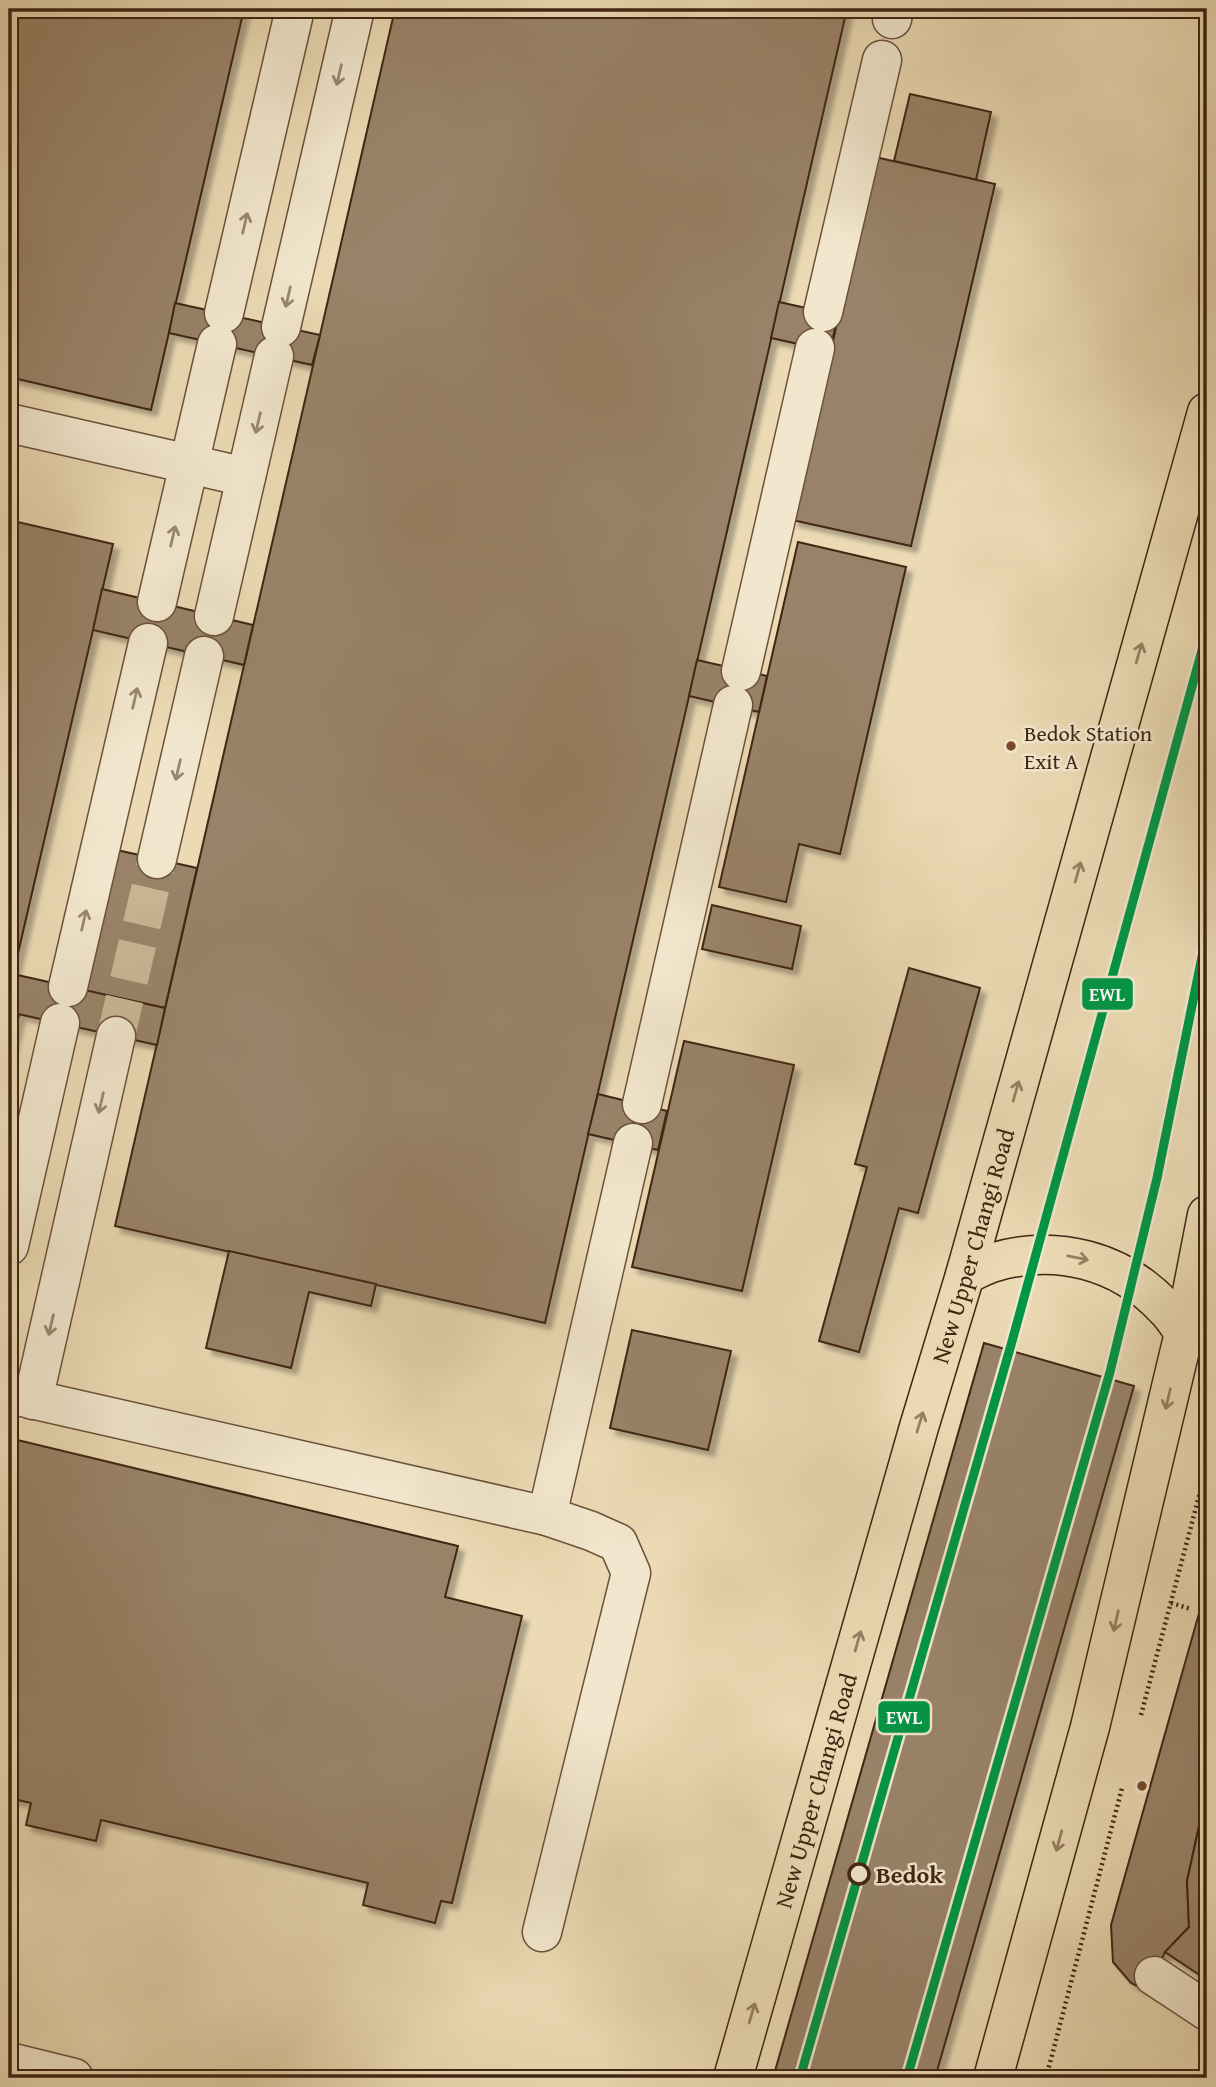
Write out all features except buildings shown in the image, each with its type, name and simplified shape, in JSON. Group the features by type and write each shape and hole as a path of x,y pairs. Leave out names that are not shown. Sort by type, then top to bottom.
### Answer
{"main road":[{"name":"New Upper Changi Road","path":"733,2078 915,1440 965,1275 1207,412"},
{"path":"993,2078 1090,1727 1184,1333 1207,1215"},
{"path":"965,1275 993,1263 1024,1255 1056,1254 1086,1259 1115,1270 1142,1287 1165,1307 1184,1333"}],"street":[{"path":"157,603 295,9"},
{"path":"214,616 355,9"},
{"path":"642,1104 882,60"},
{"path":"9,423 246,477"},
{"path":"68,986 148,643"},
{"path":"158,859 204,656"},
{"path":"9,1246 20,1145 60,1023"},
{"path":"116,1036 21,1397 547,1516 618,1543 631,1573 542,1932"},
{"path":"547,1516 633,1143"},
{"path":"1154,1976 1207,2011"},
{"path":"9,2062 74,2078"}],"path":[{"path":"1171,1603 1191,1609"}],"tunnel":[{"path":"116,1036 157,859"}],"transit line":[{"name":"EWL","path":"800,2078 1011,1345 1207,632"},
{"name":"EWL","path":"907,2078 1110,1372 1157,1178 1207,932"}],"place":[{"name":"Bedok Station Exit A","path":"1011,746"},
{"name":"Bedok","path":"859,1874"}]}
